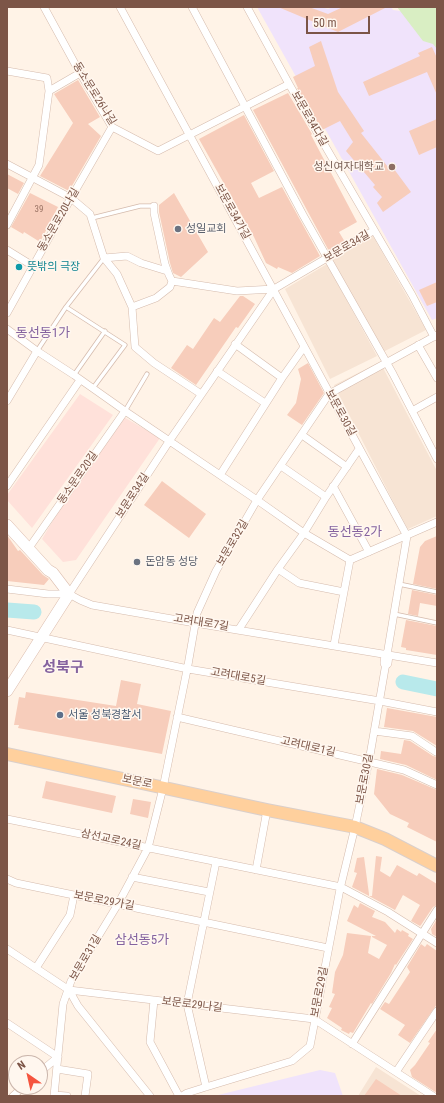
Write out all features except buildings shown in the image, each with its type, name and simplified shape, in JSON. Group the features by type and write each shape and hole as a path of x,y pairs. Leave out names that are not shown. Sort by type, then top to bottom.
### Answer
{"main road":[{"name":"보문로","path":"7,754 355,828 392,843 437,866"}],"street":[{"name":"동소문로26나길","path":"44,7 80,73 112,127 158,151 189,135"},
{"name":"보문로34가길","path":"120,7 274,289"},
{"path":"192,7 437,459"},
{"name":"보문로34다길","path":"247,7 373,231"},
{"path":"7,71 47,78 49,91 39,165 7,225"},
{"path":"49,91 80,73"},
{"path":"189,135 289,84"},
{"name":"동소문로20나길","path":"7,313 112,127"},
{"path":"7,164 71,198 90,214 104,258 116,274 132,308 135,347 154,363 201,394"},
{"path":"132,308 156,298 170,287 172,281 167,271 154,213 154,206"},
{"name":"보문로34길","path":"66,597 216,371 274,289 373,231 435,336"},
{"path":"7,250 33,266"},
{"path":"104,258 127,256 141,263 167,271"},
{"path":"172,281 237,291 274,289"},
{"name":"보문로30길","path":"274,289 329,394 407,536"},
{"path":"7,329 304,533 350,560"},
{"name":"보문로32길","path":"188,665 197,613 216,571 258,500 329,394 435,336"},
{"path":"235,344 282,378"},
{"path":"418,345 437,378"},
{"path":"220,475 265,403 304,347"},
{"path":"7,401 37,351"},
{"path":"216,371 265,403"},
{"path":"7,486 77,377"},
{"path":"412,411 437,397"},
{"name":"동소문로20길","path":"31,546 125,411"},
{"path":"302,435 346,467"},
{"path":"239,629 359,449"},
{"path":"281,466 326,497"},
{"path":"333,486 370,552"},
{"path":"7,519 51,568 66,597"},
{"path":"350,560 437,522"},
{"path":"7,525 48,570 53,573"},
{"path":"386,659 407,536"},
{"path":"334,645 350,560"},
{"path":"278,569 299,583 344,592"},
{"path":"7,589 66,597"},
{"path":"7,691 66,597"},
{"name":"고려대로7길","path":"66,597 80,600 92,605 195,624 239,629 334,645 386,659 437,663"},
{"name":"고려대로5길","path":"7,630 40,638 188,665 380,698 437,712"},
{"name":"보문로30길","path":"355,828 369,761 386,659"},
{"path":"163,788 188,665"},
{"name":"고려대로1길","path":"177,717 404,770 437,785"},
{"path":"374,731 412,736 436,752"},
{"name":"보문로31길","path":"67,1096 54,1096 63,1004 71,981 118,904 148,848 163,788"},
{"path":"256,870 267,810"},
{"name":"삼선교로24길","path":"7,819 341,887 388,912 437,943"},
{"name":"보문로29길","path":"154,1000 150,1042 180,1096 292,1061 310,1046 328,948 355,828"},
{"path":"206,1087 187,1004 216,862"},
{"path":"132,877 209,892"},
{"name":"보문로29가길","path":"7,879 16,883 328,948"},
{"path":"36,968 70,915 74,895"},
{"path":"352,1044 437,910"},
{"path":"7,949 69,990 78,1006 150,1096"},
{"name":"보문로29나길","path":"69,990 314,1020"},
{"path":"396,1072 437,1011"},
{"path":"314,1020 433,1096"},
{"path":"7,1022 58,1057 48,1065"},
{"path":"57,1069 88,1074 85,1096"}],"lane":[{"path":"92,218 140,206 154,206"},
{"path":"37,351 66,307 104,258"},
{"path":"66,307 125,345 93,388"},
{"path":"77,377 104,331"},
{"path":"125,411 147,374"},
{"path":"399,584 437,592"},
{"path":"394,614 437,622"}],"shaded area":[{"name":"성신여자대학교","path":"257,7 321,7 328,9 333,7 391,7 393,10 437,16 437,318 432,320"},
{"path":"373,236 426,330 383,352 332,260"},
{"path":"327,264 377,356 330,379 285,289"},
{"path":"380,362 437,471 437,516 408,529 334,385"},
{"path":"80,394 113,415 32,528 7,500 7,495"},
{"path":"122,416 160,438 76,560 63,562 42,539 61,507"},
{"path":"376,1067 421,1096 358,1096"},
{"path":"320,1070 335,1073 343,1096 214,1096"}],"green space":[{"path":"397,7 437,7 437,49 433,44 423,41"}],"waterway":[{"path":"7,610 34,612"},
{"path":"403,682 437,689"}],"place":[{"name":"성신여자대학교","path":"392,167"},
{"name":"성일교회","path":"178,229"},
{"name":"뜻밖의 극장","path":"19,267"},
{"name":"돈암동 성당","path":"137,562"},
{"name":"서울 성북경찰서","path":"60,715"}],"district":[{"name":"동선동1가","path":"43,334"},
{"name":"동선동2가","path":"355,533"},
{"name":"성북구","path":"63,668"},
{"name":"삼선동5가","path":"142,941"}]}
